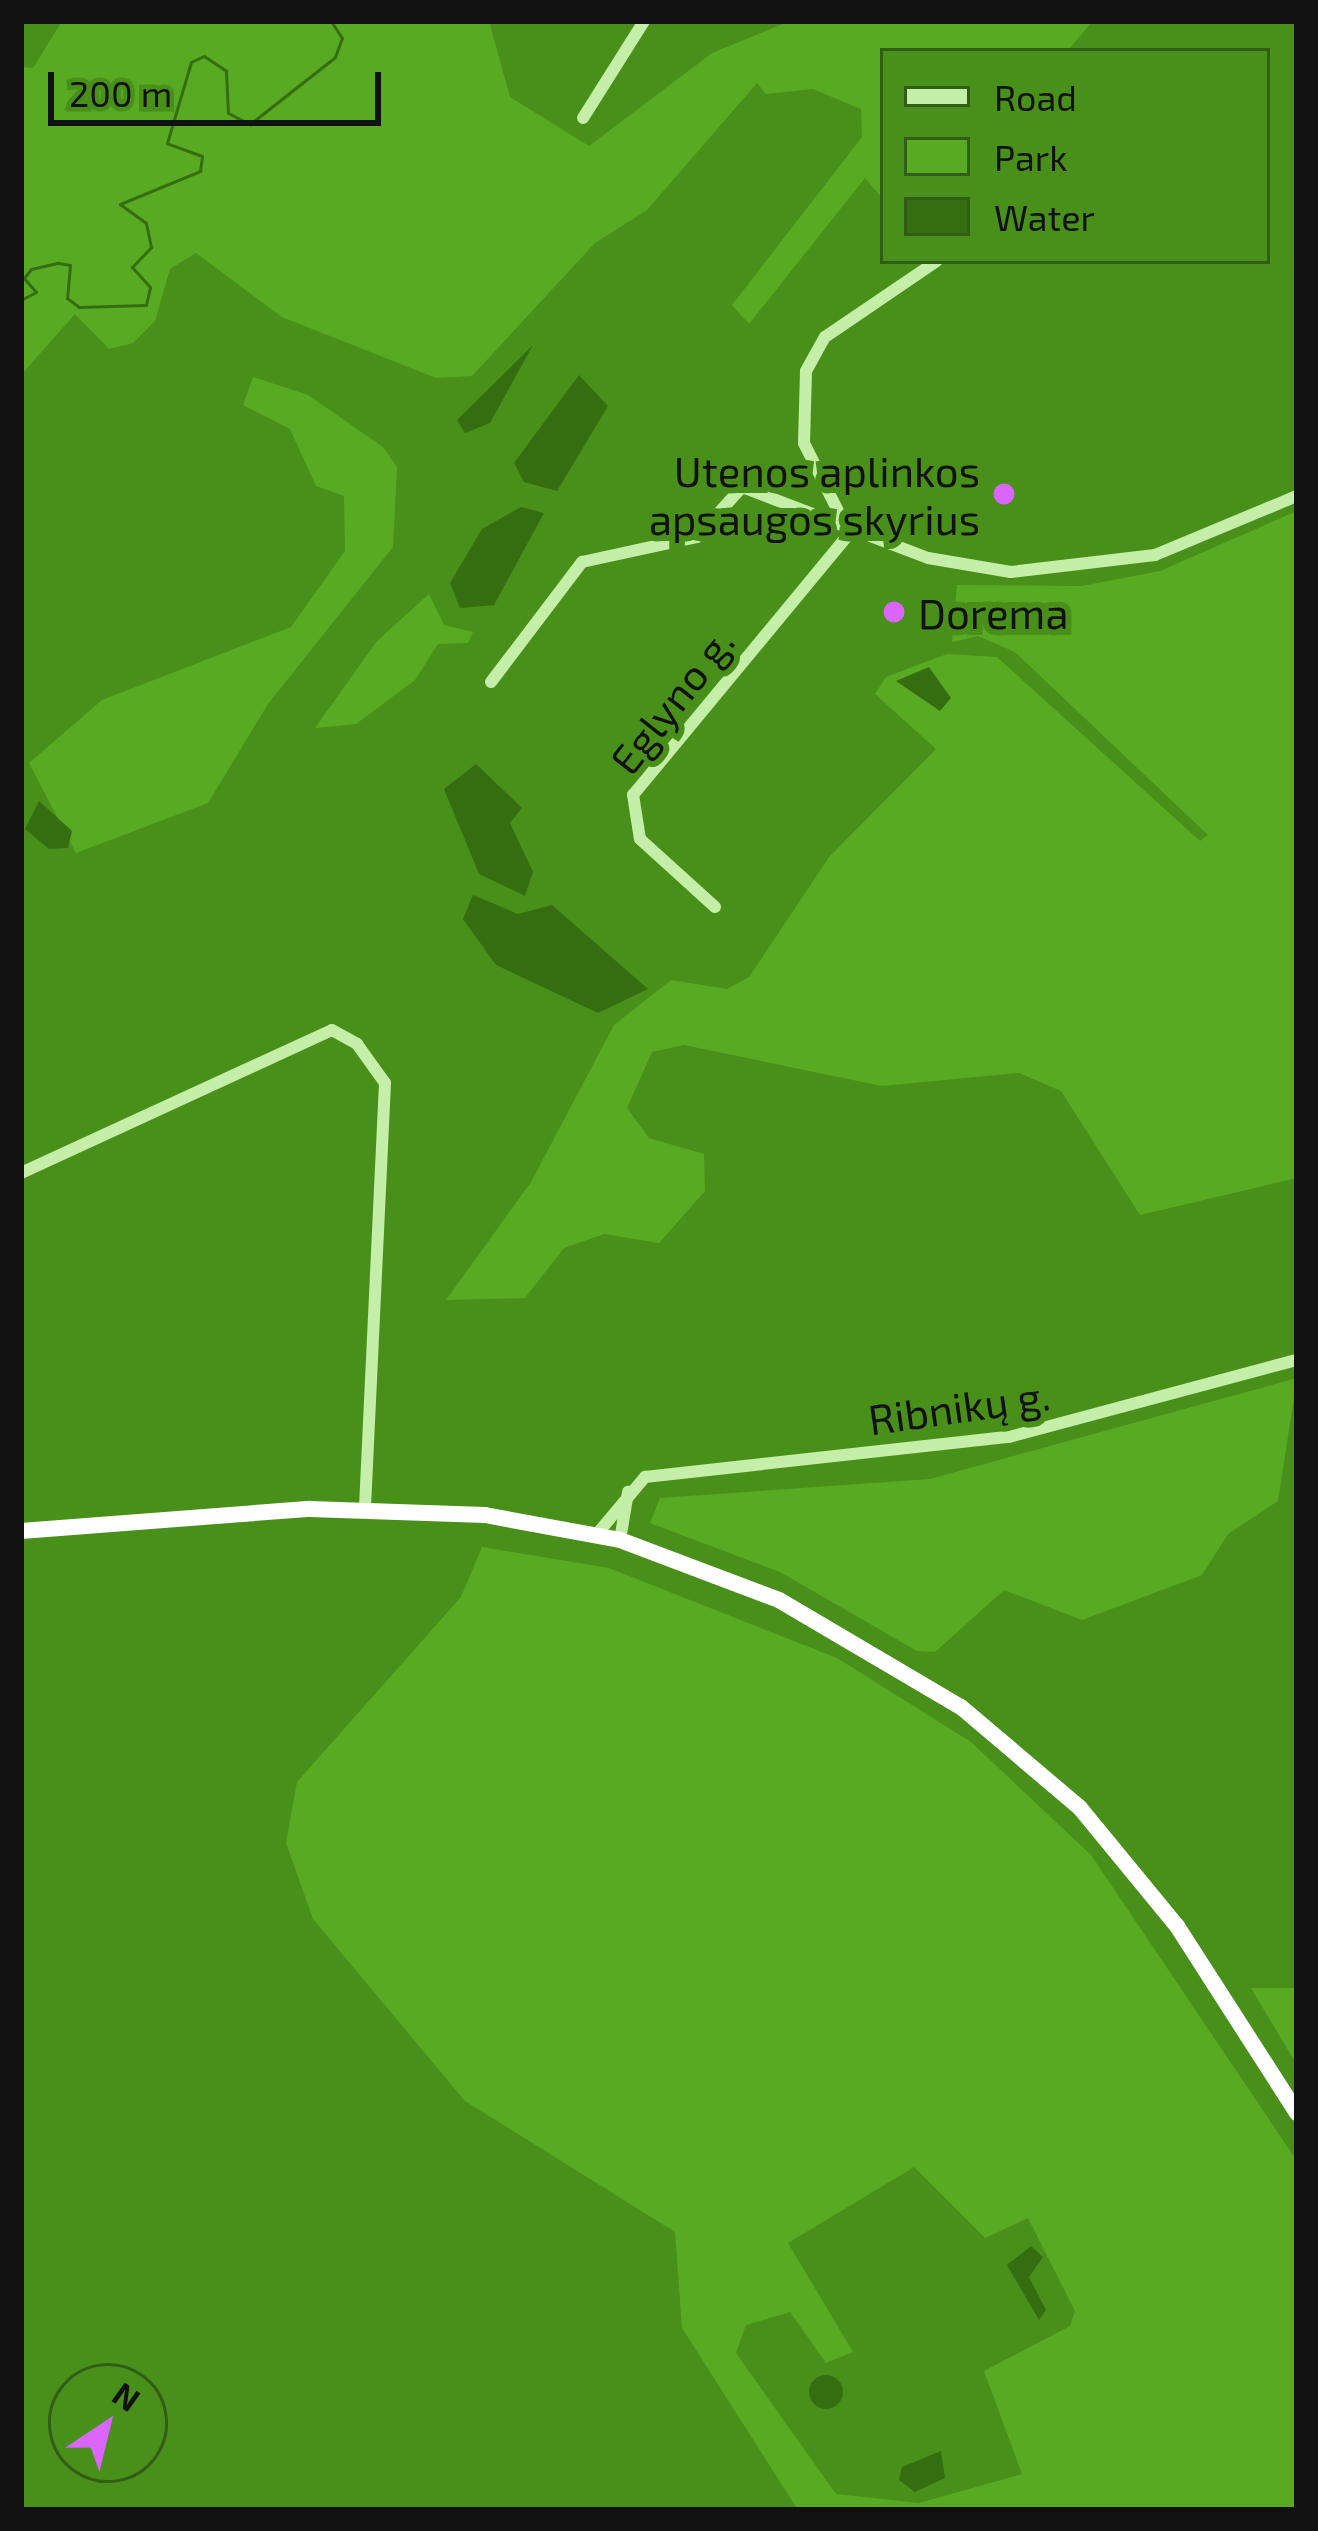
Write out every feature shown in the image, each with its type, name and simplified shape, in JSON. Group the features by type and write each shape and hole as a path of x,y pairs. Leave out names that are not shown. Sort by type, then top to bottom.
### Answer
{"highway":[{"path":"21,1531 364,1508 597,1534 821,1620 1016,1750 1138,1874 1297,2113"}],"street":[{"path":"583,118 644,21"},
{"path":"852,530 809,460 806,371 824,337 933,264"},
{"path":"490,682 582,562 697,537 742,487 947,564 1059,570 1155,555 1297,496"},
{"name":"Eglyno g.","path":"715,907 640,839 633,795 852,530"},
{"path":"21,1173 332,1030 357,1044 385,1083 364,1508"},
{"name":"Ribnikų g.","path":"628,1491 659,1474 1009,1437 1297,1360"},
{"path":"597,1534 628,1491"},
{"path":"620,1540 628,1491"}],"green space":[{"path":"62,21 489,21 510,97 589,146 712,53 790,21 1093,21 1070,48 880,48 880,196 865,178 749,324 732,305 862,137 861,109 813,89 766,94 757,83 647,210 595,243 472,376 436,378 282,317 196,253 170,269 155,321 133,343 109,349 75,314 21,375 21,67 33,68"},
{"path":"253,377 308,395 383,447 397,467 393,547 268,704 208,803 76,853 29,763 102,700 291,627 345,551 344,496 316,486 290,429 243,405"},
{"path":"1297,511 1297,1178 1140,1215 1061,1091 1019,1073 882,1086 684,1045 652,1052 627,1108 649,1138 704,1154 705,1191 659,1243 604,1234 564,1248 525,1298 446,1300 531,1182 614,1025 671,980 727,989 749,977 829,857 936,749 875,694 886,677 947,654 997,657 1200,841 1208,835 1015,652 978,636 952,642 957,585 1082,586 1160,571"},
{"path":"429,594 444,625 473,632 468,643 438,644 415,680 356,724 315,728 377,641"},
{"path":"1297,1378 1278,1501 1228,1534 1202,1575 1082,1620 1004,1590 935,1652 917,1651 780,1572 650,1523 660,1498 930,1479"},
{"path":"482,1547 609,1568 837,1658 971,1742 1091,1855 1297,2161 1297,2510 798,2510 682,2328 675,2232 465,2101 313,1919 286,1843 297,1782 461,1597","holes":["914,2167 985,2238 1028,2218 1075,2311 1070,2326 984,2371 1022,2474 919,2503 836,2494 736,2353 746,2325 790,2312 826,2363 853,2352 788,2243"]},
{"path":"1251,1988 1297,1988 1297,2065"}],"water":[{"path":"533,345 490,423 465,433 457,420"},
{"path":"579,375 608,406 557,491 524,482 514,463"},
{"path":"521,507 544,513 494,605 460,608 450,583 482,529"},
{"path":"929,667 951,698 940,711 896,681"},
{"path":"476,764 522,808 510,823 533,872 525,896 479,874 444,789"},
{"path":"39,801 72,831 68,848 49,849 25,829"},
{"path":"473,895 518,914 552,905 648,989 598,1013 496,965 463,919"},
{"path":"1031,2246 1043,2257 1029,2277 1046,2310 1039,2320 1007,2265"},
{"path":"826,2375 838,2380 843,2392 838,2404 826,2409 814,2404 809,2392 814,2380"},
{"path":"941,2451 945,2478 915,2492 899,2480 902,2467"}],"waterway":[{"path":"266,21 315,21"},
{"path":"21,300 36,292 24,278 31,269 58,263 70,265 67,298 79,307 146,305 150,287 132,267 151,247 146,223 120,204 200,171 202,156 167,143 191,62 204,56 226,71 228,113 250,124 335,57 342,38 331,21"},
{"path":"21,331 21,341"}],"place":[{"name":"Utenos aplinkos apsaugos skyrius","path":"1004,494"},
{"name":"Dorema","path":"894,612"}]}
